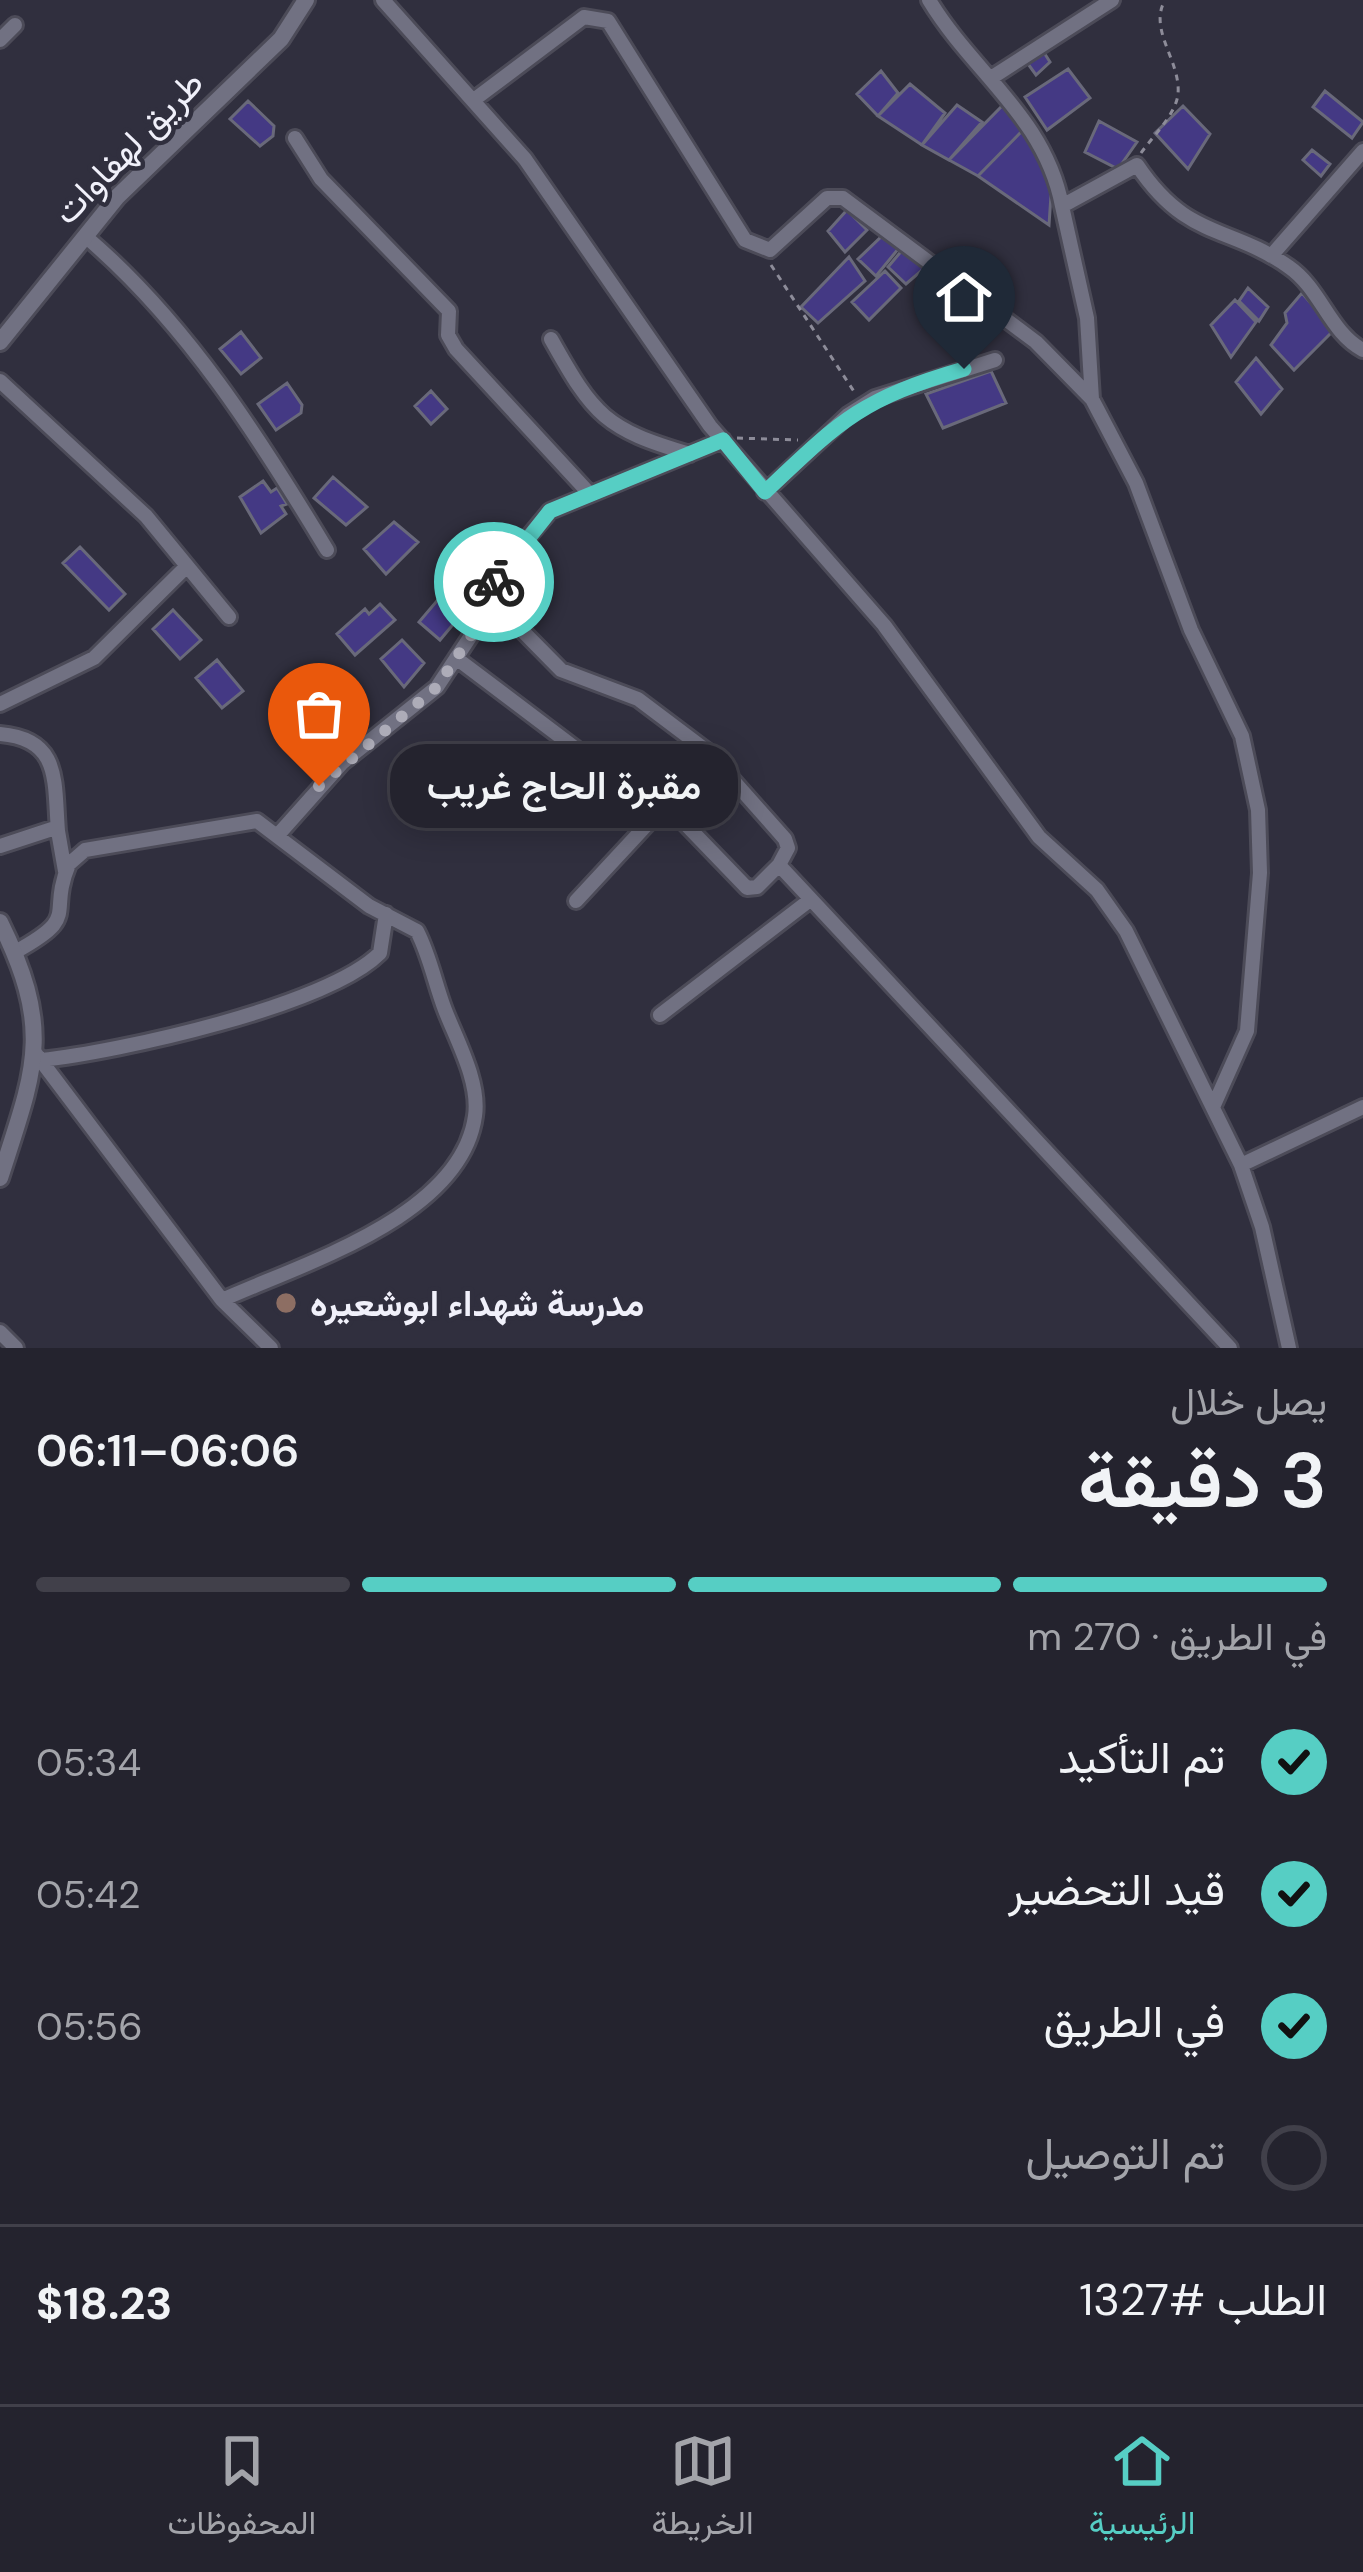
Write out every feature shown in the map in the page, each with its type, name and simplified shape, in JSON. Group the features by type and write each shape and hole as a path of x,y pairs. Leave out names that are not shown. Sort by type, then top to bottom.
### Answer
{"street":[{"name":"طريق لهفاوات","path":"0,342 132,182 281,39 306,0"},
{"path":"383,0 540,178 723,440 884,625 1039,837 1097,890 1126,931 1240,1165 1262,1227 1289,1348"},
{"path":"929,0 1035,132 1063,206 1087,317 1092,398"},
{"path":"991,78 1112,0"},
{"path":"475,99 584,17 608,21 746,240 770,250 827,198 843,198 1036,342 1092,398 1136,483 1191,630 1242,736 1258,810 1261,873 1247,1030 1214,1105"},
{"path":"0,40 15,25"},
{"path":"295,137 321,178 448,311 448,335 457,349 588,492"},
{"path":"1271,256 1363,151"},
{"path":"1063,206 1137,165 1182,216 1271,256 1308,284 1345,337 1363,350"},
{"path":"85,236 163,310 274,462 328,550"},
{"path":"551,339 606,420 634,438 690,454"},
{"path":"765,492 863,405 902,387 994,360"},
{"path":"0,381 122,493 229,616"},
{"path":"277,836 342,763 424,702 456,658 500,572 550,511 723,440"},
{"path":"0,704 94,658 187,566"},
{"path":"456,658 583,754 666,804 748,888 757,887 778,865 788,848 784,839 707,751 638,699 561,670 489,596"},
{"path":"0,734 35,740 46,752 65,874 61,916 52,929 15,952"},
{"path":"576,901 666,804"},
{"path":"65,874 86,850 111,842 248,820 409,925 423,942 462,1053 476,1113 466,1144 421,1201 391,1222 222,1300"},
{"path":"0,846 44,830 58,832"},
{"path":"778,865 1229,1348"},
{"path":"660,1015 810,900"},
{"path":"39,1057 182,1030 343,979 380,953 386,914"},
{"path":"0,922 32,1002 39,1057 3,1155 0,1178"},
{"path":"39,1057 222,1300 271,1348"},
{"path":"1240,1165 1363,1107"},
{"path":"0,1332 16,1348"}],"path":[{"path":"1137,165 1178,97 1174,62 1159,25 1165,0"},
{"path":"763,254 863,405"},
{"path":"723,440 797,440 828,433"}],"building":[{"path":"1041,48 1050,62 1036,75 1023,57"},
{"path":"1068,69 1090,98 1047,130 1025,97"},
{"path":"881,71 898,93 878,116 857,94"},
{"path":"910,84 945,113 922,145 878,116"},
{"path":"1325,91 1363,122 1352,138 1313,107"},
{"path":"248,101 274,126 273,136 260,146 230,119"},
{"path":"957,105 982,122 949,160 922,145"},
{"path":"1003,105 1024,129 978,176 949,160"},
{"path":"1183,106 1210,134 1188,169 1155,133"},
{"path":"1099,121 1137,142 1118,169 1085,152"},
{"path":"1024,129 1052,180 1049,225 978,176"},
{"path":"1312,150 1330,164 1321,176 1303,160"},
{"path":"847,210 867,230 845,252 828,231"},
{"path":"881,237 899,248 876,276 858,259"},
{"path":"904,248 927,266 906,284 888,267"},
{"path":"849,257 865,281 818,323 801,307"},
{"path":"885,271 901,288 869,320 852,302"},
{"path":"1248,288 1268,307 1259,321 1239,301"},
{"path":"1302,293 1334,330 1294,370 1271,345 1287,323 1285,313"},
{"path":"1235,300 1256,322 1231,357 1211,325"},
{"path":"241,332 261,358 241,374 220,349"},
{"path":"1256,358 1282,389 1261,414 1236,382"},
{"path":"991,371 1006,403 943,428 926,394"},
{"path":"287,383 302,405 301,413 276,430 258,404"},
{"path":"431,391 447,409 431,424 415,406"},
{"path":"333,477 367,507 346,525 314,498"},
{"path":"263,481 271,492 277,488 287,504 281,506 286,514 261,533 240,497"},
{"path":"394,522 418,542 386,574 364,549"},
{"path":"80,547 125,594 109,610 63,563"},
{"path":"440,588 466,609 440,640 419,622 442,595 437,591"},
{"path":"380,604 395,620 355,655 337,634 365,609 369,614"},
{"path":"173,610 201,640 180,659 153,629"},
{"path":"402,640 424,663 404,687 381,659"},
{"path":"217,660 243,691 222,708 196,678"},
{"path":"343,687 367,711 342,740 324,725 318,711"}],"way so far":[{"path":"319,786 437,687 478,625 494,582"}],"place":[{"name":"مقبرة الحاج غريب","path":"319,786"},
{"name":"مدرسة شهداء ابوشعيره","path":"286,1303"}],"route":[{"path":"494,582 529,533 550,511 569,500 656,470 723,440 765,492 848,415 875,398 964,369"}]}
